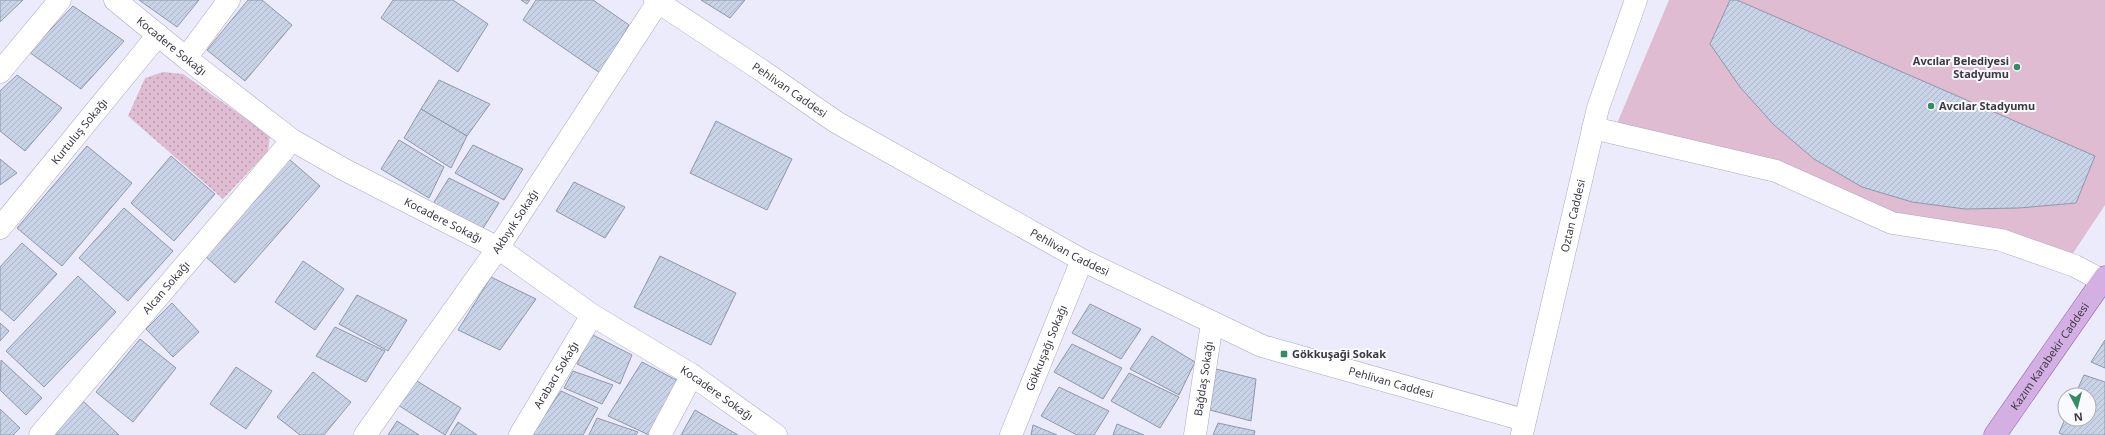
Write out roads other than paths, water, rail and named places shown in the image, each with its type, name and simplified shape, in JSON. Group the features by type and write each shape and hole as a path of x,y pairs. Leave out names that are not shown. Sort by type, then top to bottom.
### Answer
{"main road":[{"name":"Kazım Karabekir Caddesi","path":"2000,434 2104,280"}],"street":[{"path":"0,72 60,0"},
{"name":"Kocadere Sokağı","path":"116,0 186,58 292,140 345,170 498,248 592,315 692,375 775,435"},
{"path":"186,58 229,0"},
{"name":"Oztan Caddesi","path":"1523,428 1598,108 1636,0"},
{"name":"Akbıyık Sokağı","path":"365,435 498,248 657,1"},
{"name":"Pehlivan Caddesi","path":"657,1 836,122 1082,260 1262,346 1523,428"},
{"name":"Kurtuluş Sokağı","path":"0,228 158,35"},
{"path":"1593,128 1776,171 1892,223 2001,240 2075,266 2104,280"},
{"name":"Alcan Sokağı","path":"40,435 292,140"},
{"name":"Gökkuşağı Sokağı","path":"1010,435 1082,260"},
{"name":"Arabacı Sokağı","path":"520,435 592,315"},
{"name":"Bağdaş Sokağı","path":"1195,435 1212,323"},
{"path":"660,435 692,375"}],"place":[{"name":"Avcılar Belediyesi Stadyumu","path":"2017,67"},
{"name":"Avcılar Stadyumu","path":"1931,106"},
{"name":"Gökkuşaği Sokak","path":"1284,354"}]}
